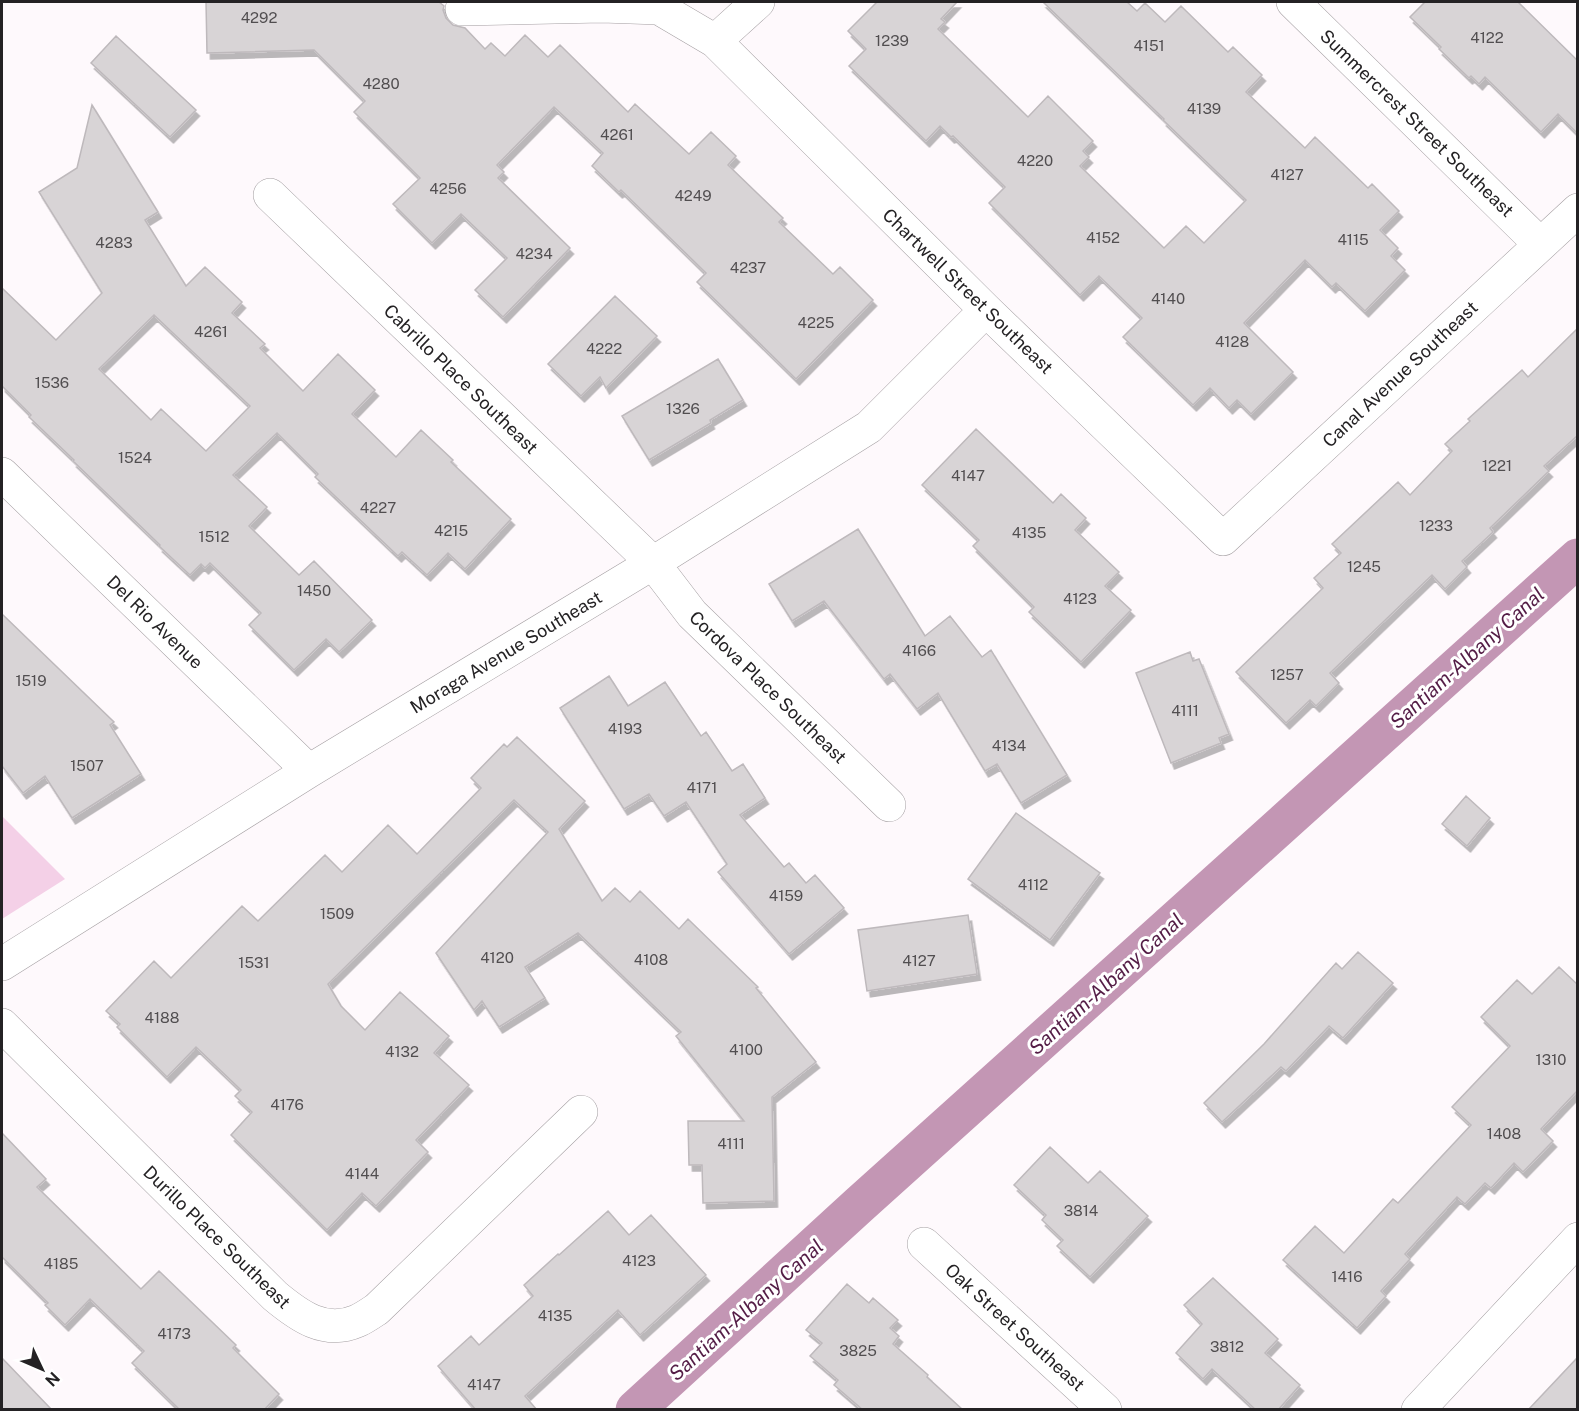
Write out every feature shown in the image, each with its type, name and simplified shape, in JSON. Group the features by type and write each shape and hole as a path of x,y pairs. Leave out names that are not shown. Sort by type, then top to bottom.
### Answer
{"street":[{"path":"715,42 758,2"},
{"name":"Summercrest Street Southeast","path":"1293,2 1540,244"},
{"name":"Chartwell Street Southeast","path":"462,9 602,6 659,8 715,42 986,310 1223,539"},
{"name":"Cabrillo Place Southeast","path":"270,195 653,563"},
{"name":"Canal Avenue Southeast","path":"1223,539 1578,210"},
{"name":"Moraga Avenue Southeast","path":"2,964 309,771 653,563 869,427 986,310"},
{"name":"Del Rio Avenue","path":"2,474 309,771"},
{"name":"Cordova Place Southeast","path":"653,563 692,614 889,805"},
{"name":"Durillo Place Southeast","path":"2,1025 275,1296 293,1311 313,1322 336,1327 357,1321 377,1309 580,1112"},
{"path":"1418,1410 1578,1239"},
{"name":"Oak Street Southeast","path":"924,1244 1105,1410"}],"shaded area":[{"path":"2,816 65,879 2,919"}],"building":[{"path":"206,2 439,2 444,6 446,18 453,25 465,28 485,49 491,43 505,56 525,35 548,57 560,45 628,112 635,104 689,154 711,132 736,156 728,165 783,218 779,222 833,274 840,267 873,300 796,379 697,282 706,273 621,190 619,192 592,166 603,153 554,107 497,165 504,172 498,178 570,248 503,317 475,290 507,258 461,214 432,243 393,204 420,178 354,112 365,101 314,50 207,53"},
{"path":"877,2 957,2 941,19 945,22 938,29 1028,117 1048,96 1093,141 1083,151 1089,157 1080,166 1164,248 1186,226 1204,243 1246,200 1043,2 1127,2 1137,11 1145,3 1165,22 1181,6 1228,52 1233,47 1262,75 1246,92 1305,148 1315,137 1368,188 1372,184 1399,211 1380,230 1398,248 1391,256 1405,270 1365,311 1336,283 1332,287 1305,260 1244,323 1293,372 1251,414 1237,400 1229,408 1210,388 1193,405 1123,337 1142,318 1099,276 1080,295 989,203 1005,187 940,126 926,141 849,66 866,49 848,31"},
{"path":"1425,2 1518,2 1578,61 1578,134 1558,114 1541,132 1485,77 1479,84 1471,76 1469,78 1410,17"},
{"path":"116,36 196,110 170,137 91,63"},
{"path":"92,105 158,212 145,220 186,286 205,267 242,302 232,313 265,344 260,348 303,391 338,354 375,390 352,414 396,457 421,430 511,519 465,569 448,553 427,575 402,552 398,556 315,477 318,474 277,433 233,475 267,507 249,526 299,575 314,561 372,620 339,652 326,639 294,670 249,625 261,613 210,563 205,568 201,564 190,575 29,417 31,415 2,386 2,288 56,340 102,293 39,192 77,168","holes":["154,315 250,406 206,451 161,409 151,420 99,369"]},
{"path":"615,296 657,336 606,388 600,377 581,396 548,364"},
{"path":"1578,328 1578,435 1544,466 1549,471 1490,528 1493,532 1462,561 1467,567 1445,589 1432,575 1330,673 1339,683 1316,706 1310,700 1286,723 1236,672 1323,588 1314,578 1341,553 1332,544 1398,482 1410,495 1452,451 1445,444 1470,421 1468,419 1522,370 1528,377"},
{"path":"718,359 743,400 710,420 711,423 649,460 622,416"},
{"path":"976,429 1053,503 1061,494 1086,518 1075,530 1119,572 1105,586 1131,610 1081,662 1029,612 1034,607 973,546 979,540 922,485"},
{"path":"858,529 925,636 950,616 982,657 991,650 1067,775 1021,803 997,764 985,771 938,693 917,709 890,674 884,679 824,601 792,621 769,584"},
{"path":"2,614 114,722 110,725 141,774 72,818 45,776 23,793 2,766"},
{"path":"1190,652 1193,661 1199,659 1229,734 1219,738 1221,743 1171,763 1136,673"},
{"path":"609,676 628,706 665,682 701,736 706,732 732,771 743,764 765,798 740,815 784,867 789,863 806,883 815,875 844,908 789,954 718,872 727,864 686,802 664,816 649,794 624,809 560,708"},
{"path":"517,737 585,801 559,829 602,901 615,888 630,902 640,891 679,929 688,919 758,987 756,988 816,1062 772,1097 774,1201 703,1203 702,1165 689,1165 688,1121 744,1121 676,1036 681,1032 578,933 525,967 545,998 499,1027 482,1001 474,1010 436,953 548,832 514,800 328,984 341,1006 365,1030 400,992 449,1036 434,1053 469,1085 416,1140 428,1152 376,1206 362,1193 327,1230 231,1135 252,1112 235,1096 241,1090 196,1047 167,1077 117,1027 120,1024 106,1011 154,961 171,978 242,906 258,921 325,855 342,872 388,825 417,854 481,788 471,778 504,744 507,747"},
{"path":"1466,796 1490,818 1467,846 1442,824"},
{"path":"1016,813 1100,873 1050,940 968,879"},
{"path":"968,915 977,974 867,991 858,930"},
{"path":"1358,952 1393,983 1343,1038 1329,1026 1286,1071 1281,1067 1222,1122 1204,1103 1264,1044 1336,963 1342,969"},
{"path":"1559,967 1578,985 1578,1090 1541,1129 1553,1141 1523,1172 1514,1163 1491,1188 1485,1183 1465,1204 1457,1197 1405,1254 1410,1259 1381,1291 1386,1296 1357,1328 1283,1260 1315,1226 1344,1253 1393,1199 1398,1203 1471,1125 1452,1107 1510,1046 1481,1017 1517,980 1532,994"},
{"path":"2,1133 46,1179 37,1187 141,1289 159,1271 236,1345 233,1348 279,1394 264,1410 180,1410 132,1363 144,1351 90,1299 65,1325 45,1305 48,1303 2,1257"},
{"path":"1050,1147 1088,1183 1100,1171 1148,1216 1090,1277 1057,1246 1063,1240 1042,1220 1046,1215 1014,1185"},
{"path":"608,1211 629,1235 651,1215 706,1275 640,1335 618,1310 525,1396 537,1410 476,1410 438,1366 471,1336 479,1345 533,1296 524,1285"},
{"path":"1213,1278 1278,1339 1265,1353 1300,1385 1278,1410 1256,1410 1212,1369 1203,1379 1176,1353 1202,1324 1184,1305"},
{"path":"847,1284 869,1303 873,1298 898,1320 890,1328 899,1336 893,1344 963,1410 863,1410 834,1385 838,1380 810,1356 822,1343 806,1330"},
{"path":"1578,1357 1578,1410 1528,1410"},
{"path":"2,1358 52,1410 2,1410"}],"waterway":[{"name":"Santiam-Albany Canal","path":"635,1410 859,1205 1578,558"}]}
